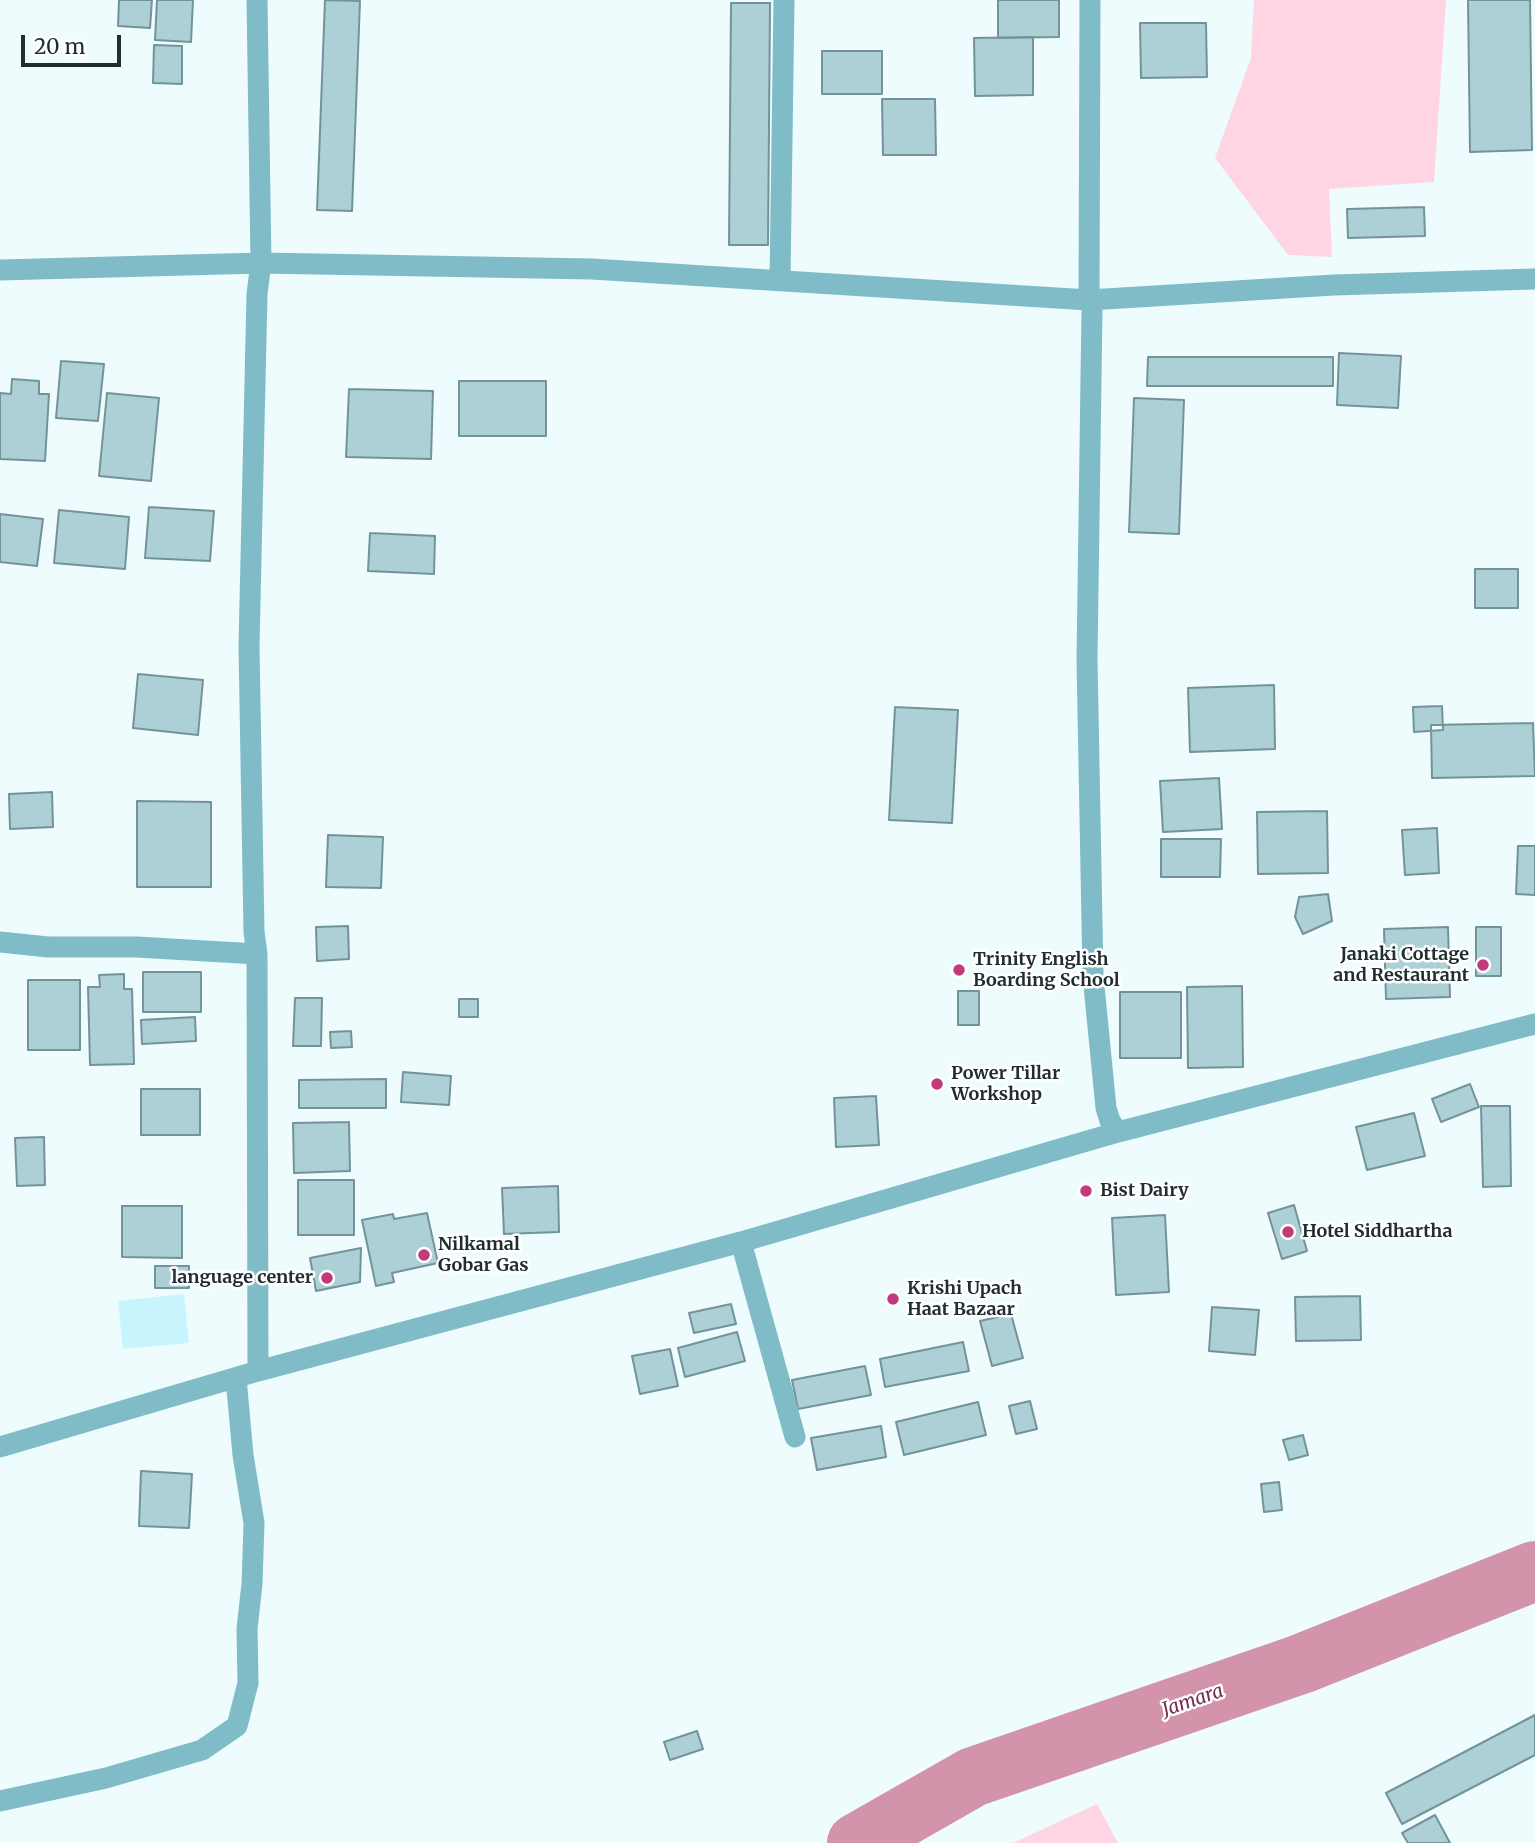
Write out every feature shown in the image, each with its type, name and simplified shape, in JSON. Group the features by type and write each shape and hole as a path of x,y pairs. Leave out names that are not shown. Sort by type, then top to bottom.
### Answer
{"street":[{"path":"257,0 261,263 257,294 249,646 254,932 257,954 258,1371"},
{"path":"780,281 784,0"},
{"path":"1090,0 1089,300 1092,309 1087,659 1093,976 1106,1108 1110,1121 1118,1132"},
{"path":"0,271 261,263 592,269 1089,300 1334,285 1535,279"},
{"path":"0,942 48,947 137,947 257,954"},
{"path":"0,1447 258,1371 741,1242 1118,1132 1535,1024"},
{"path":"741,1242 795,1437"},
{"path":"0,1801 106,1779 202,1751 237,1726 248,1683 247,1629 254,1523 243,1455 236,1378"}],"shaded area":[{"path":"1254,0 1446,0 1434,182 1329,189 1332,257 1288,255 1215,158 1251,58"},
{"path":"184,1294 189,1343 123,1349 118,1301"},
{"path":"1097,1804 1118,1843 1013,1843"}],"building":[{"path":"119,0 152,0 150,28 118,26"},
{"path":"157,0 193,0 191,42 155,40"},
{"path":"325,0 360,1 352,211 317,210"},
{"path":"998,0 1059,0 1059,37 998,38"},
{"path":"1468,0 1530,0 1532,150 1470,152"},
{"path":"731,3 770,3 768,245 729,245"},
{"path":"1140,23 1206,23 1207,77 1141,78"},
{"path":"1033,37 1033,95 975,96 974,38"},
{"path":"154,45 182,46 182,84 153,83"},
{"path":"822,51 882,51 882,94 822,94"},
{"path":"882,99 935,99 936,155 883,155"},
{"path":"1424,207 1425,236 1348,238 1347,209"},
{"path":"1339,353 1401,356 1398,408 1337,405"},
{"path":"1148,357 1333,357 1333,386 1147,386"},
{"path":"61,361 104,364 98,421 56,418"},
{"path":"12,379 39,381 39,394 49,394 45,461 0,459 0,393 11,394"},
{"path":"459,381 546,381 546,436 459,436"},
{"path":"349,389 433,391 431,459 346,457"},
{"path":"107,393 159,398 151,481 99,476"},
{"path":"1134,398 1184,400 1179,534 1129,532"},
{"path":"149,507 214,511 210,561 145,558"},
{"path":"59,510 129,517 125,569 54,563"},
{"path":"0,514 43,519 37,566 0,562"},
{"path":"370,533 435,536 434,574 368,571"},
{"path":"1475,569 1518,569 1518,608 1475,608"},
{"path":"138,674 203,680 198,735 133,728"},
{"path":"1274,685 1275,749 1190,752 1188,688"},
{"path":"1442,706 1443,730 1414,732 1413,707"},
{"path":"895,707 958,710 952,823 889,820"},
{"path":"1533,723 1535,776 1432,778 1431,725"},
{"path":"1219,778 1222,829 1163,832 1160,781"},
{"path":"52,792 53,827 10,829 9,794"},
{"path":"137,801 211,802 211,887 137,887"},
{"path":"1327,811 1328,873 1258,874 1257,812"},
{"path":"1437,828 1439,873 1405,875 1402,830"},
{"path":"328,835 383,837 381,888 326,887"},
{"path":"1161,839 1221,839 1220,877 1161,877"},
{"path":"1518,846 1535,846 1535,895 1516,894"},
{"path":"1328,894 1332,921 1303,934 1295,917 1299,897"},
{"path":"348,926 349,959 317,961 316,927"},
{"path":"1448,927 1450,997 1386,999 1384,929"},
{"path":"1476,927 1501,927 1501,976 1476,976"},
{"path":"143,972 201,972 201,1012 143,1012"},
{"path":"124,974 124,989 132,989 134,1064 90,1065 88,987 100,987 99,975"},
{"path":"28,980 80,980 80,1050 28,1050"},
{"path":"1242,986 1243,1067 1188,1068 1187,987"},
{"path":"958,991 979,991 979,1025 958,1025"},
{"path":"1120,992 1181,992 1181,1058 1120,1058"},
{"path":"295,998 322,998 321,1046 293,1046"},
{"path":"459,999 478,999 478,1017 459,1017"},
{"path":"195,1017 196,1041 142,1044 141,1020"},
{"path":"351,1031 352,1047 331,1048 330,1032"},
{"path":"403,1072 451,1076 449,1105 401,1102"},
{"path":"386,1079 386,1108 299,1108 299,1080"},
{"path":"1470,1084 1479,1107 1441,1122 1432,1099"},
{"path":"141,1089 200,1089 200,1135 141,1135"},
{"path":"876,1096 879,1145 836,1147 834,1098"},
{"path":"1481,1106 1510,1106 1511,1186 1483,1187"},
{"path":"1414,1113 1425,1156 1367,1170 1356,1127"},
{"path":"349,1122 350,1171 294,1173 293,1123"},
{"path":"44,1137 45,1185 17,1186 15,1138"},
{"path":"298,1180 354,1180 354,1235 298,1235"},
{"path":"558,1186 559,1232 504,1234 502,1188"},
{"name":"Hotel Siddhartha","path":"1294,1205 1307,1251 1282,1259 1268,1213"},
{"path":"122,1206 182,1206 182,1258 122,1257"},
{"path":"427,1213 438,1263 392,1273 394,1282 376,1286 362,1220 393,1214 394,1219"},
{"path":"1165,1215 1169,1292 1116,1295 1112,1218"},
{"path":"361,1248 360,1282 316,1291 310,1258"},
{"path":"155,1266 189,1266 189,1288 155,1288"},
{"path":"1360,1296 1361,1340 1296,1341 1295,1297"},
{"path":"731,1304 736,1324 694,1333 689,1313"},
{"path":"1212,1307 1259,1310 1255,1355 1209,1351"},
{"path":"1011,1314 1023,1358 992,1366 980,1321"},
{"path":"737,1332 745,1361 685,1377 678,1348"},
{"path":"963,1342 969,1371 885,1387 880,1359"},
{"path":"670,1349 678,1386 640,1394 632,1356"},
{"path":"865,1366 871,1395 798,1409 792,1380"},
{"path":"1030,1401 1037,1429 1016,1434 1009,1406"},
{"path":"978,1402 986,1435 904,1455 896,1422"},
{"path":"881,1426 886,1457 817,1470 811,1438"},
{"path":"1303,1435 1308,1455 1289,1460 1283,1440"},
{"path":"141,1471 192,1474 189,1528 139,1526"},
{"path":"1279,1482 1282,1510 1264,1512 1261,1484"},
{"path":"1535,1715 1535,1755 1402,1824 1386,1793"},
{"path":"697,1731 703,1749 670,1760 664,1742"},
{"path":"1435,1815 1450,1843 1408,1843 1402,1833"}],"waterway":[{"name":"Jamara","path":"857,1843 973,1777 1301,1664 1535,1571"}],"place":[{"name":"Janaki Cottage and Restaurant","path":"1483,965"},
{"name":"Trinity English Boarding School","path":"959,970"},
{"name":"Power Tillar Workshop","path":"937,1084"},
{"name":"Bist Dairy","path":"1086,1191"},
{"name":"Hotel Siddhartha","path":"1288,1232"},
{"name":"Nilkamal Gobar Gas","path":"424,1255"},
{"name":"language center","path":"327,1278"},
{"name":"Krishi Upach Haat Bazaar","path":"893,1299"}]}
